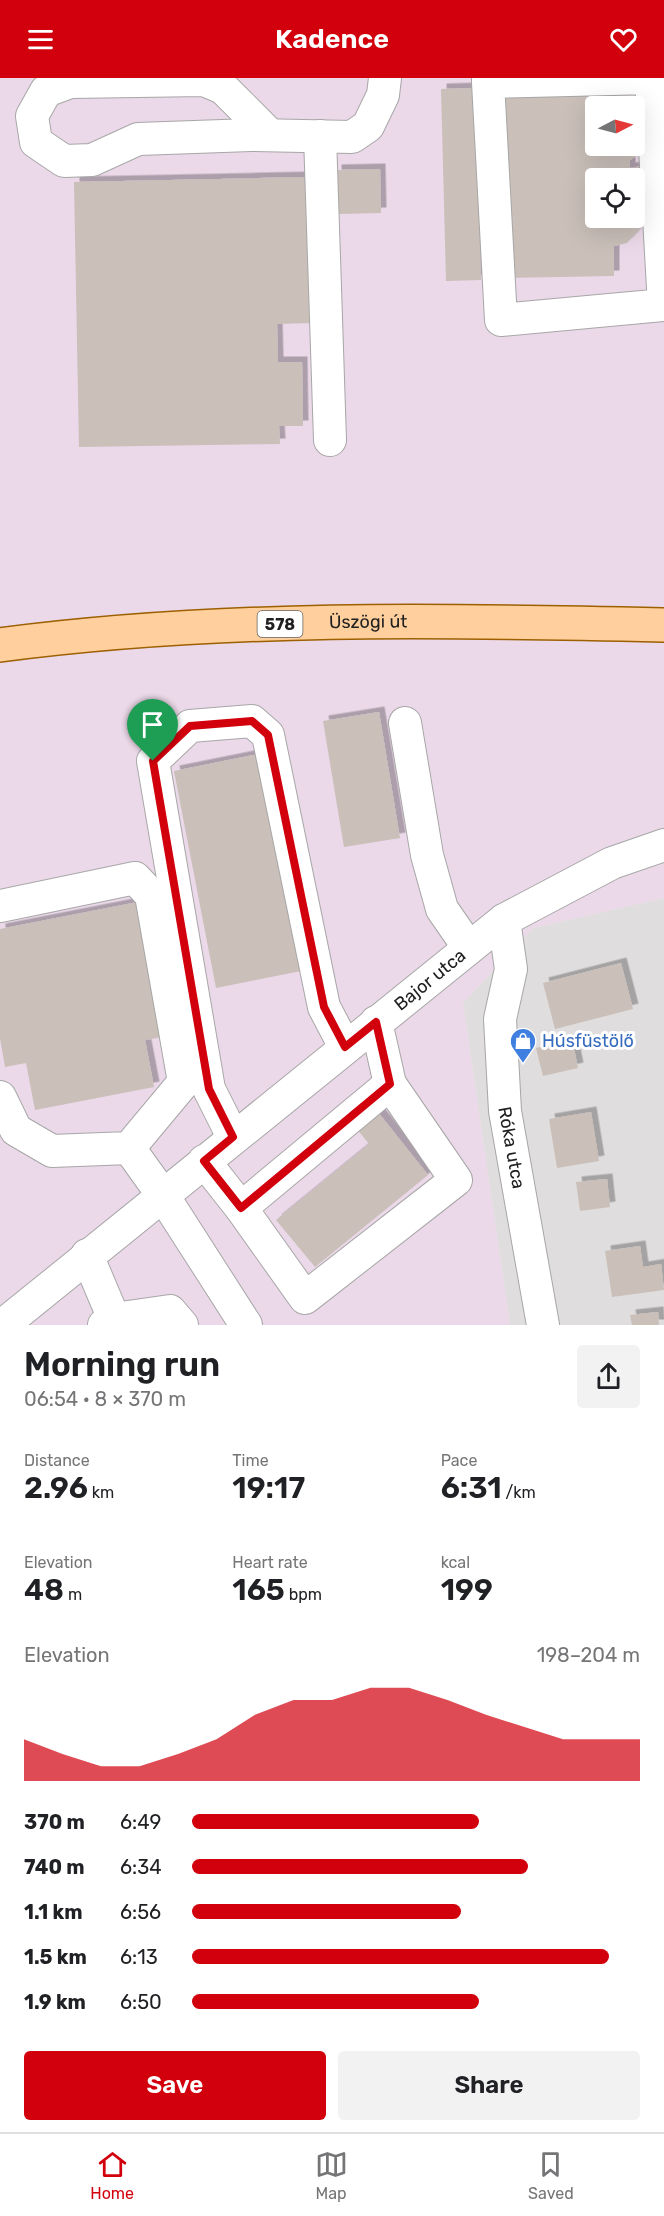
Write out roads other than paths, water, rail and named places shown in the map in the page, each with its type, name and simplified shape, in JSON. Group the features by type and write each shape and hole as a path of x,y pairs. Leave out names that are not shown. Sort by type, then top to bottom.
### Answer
{"main road":[{"name":"Üszögi út","path":"0,645 54,638 267,624 664,625"}],"street":[{"path":"270,135 223,88 204,80 70,82 46,91 32,116 36,142 64,161 92,160 138,139 270,135 352,137 368,126 383,95 385,78"},
{"path":"651,78 664,305 501,320 488,80 651,78"},
{"path":"320,136 330,440"},
{"path":"233,1137 209,1089 153,761 190,726 252,721 268,735 324,1007 345,1047"},
{"path":"405,723 427,855 442,909 469,948"},
{"name":"Bajor utca","path":"3,1325 162,1194 504,920 612,863 664,845"},
{"path":"0,906 135,878 152,895 184,1082 129,1149 52,1151 16,1130 0,1097"},
{"name":"Róka utca","path":"504,920 511,969 500,1019 505,1111 543,1325"},
{"path":"204,1161 241,1208 305,1298 456,1180 390,1084 376,1022"},
{"path":"241,1208 390,1084"},
{"path":"129,1149 162,1194 246,1325"},
{"path":"87,1256 109,1322 170,1311 182,1325"}],"place":[{"name":"Húsfüstölő","path":"523,1064"}]}
